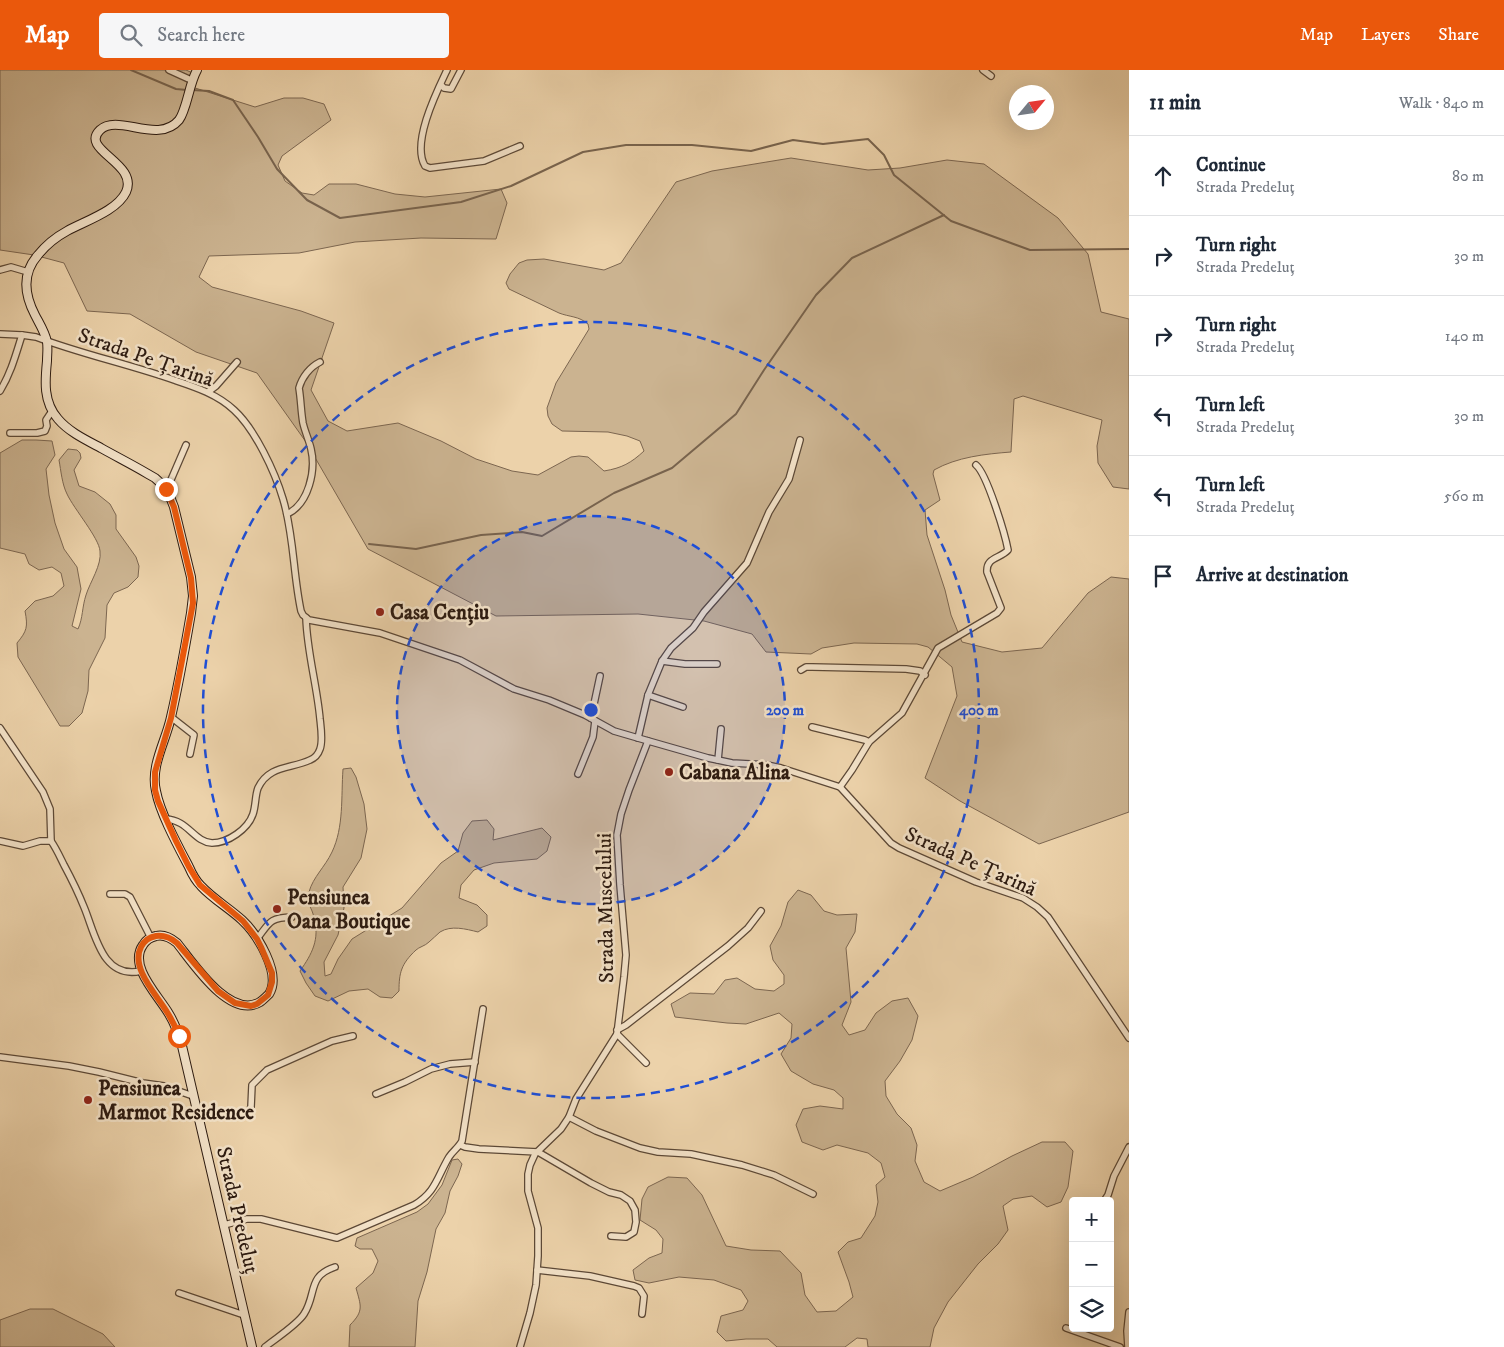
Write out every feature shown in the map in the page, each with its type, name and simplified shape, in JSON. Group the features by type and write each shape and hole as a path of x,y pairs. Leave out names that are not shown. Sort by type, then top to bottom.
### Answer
{"main road":[{"path":"151,938 164,936 171,938 207,979 226,998 235,1003 251,1006 257,1004 268,995 272,982 269,965 257,939 243,921 200,885 189,867 158,801 154,780 171,718 193,596 191,578 174,507 166,489 155,478 70,430 52,411 45,386 47,341 27,298 26,284 28,272 36,256 50,242 110,209 126,193 128,186 125,172 98,145 96,138 101,129 111,125 151,130 166,128 179,120 196,70"},
{"name":"Strada Predeluț","path":"151,938 140,949 138,960 142,971 175,1025 182,1046 252,1347"}],"street":[{"path":"169,70 190,87"},
{"path":"447,70 424,126 421,157 425,166 430,168 484,161 520,146"},
{"path":"441,86 451,89 461,70"},
{"path":"983,70 991,76"},
{"path":"0,270 12,267 28,272"},
{"name":"Strada Pe Țarină","path":"0,334 36,337 139,367 208,392 236,411 254,436 278,484 287,514 301,611 306,618 318,699 321,745 317,756 302,763 287,766 266,777 258,789 253,813 248,823 237,833 223,841 211,843 201,840 177,820 166,819"},
{"path":"0,391 14,362 22,335"},
{"path":"208,392 216,386 237,362"},
{"path":"287,514 300,504 306,493 312,468 311,447 304,430 300,383 308,371 320,362"},
{"path":"10,433 37,433 45,431 47,426 46,420 52,411"},
{"path":"638,738 648,695 662,661 671,648 693,628 704,612 747,563 769,512 789,479 800,440"},
{"path":"166,489 186,445"},
{"path":"306,618 380,633 460,660 514,689 548,700 614,730 638,738 718,760 774,766 840,787 869,742 902,714 925,675 938,648 998,613 1001,608 987,572 987,566 992,559 1006,553 1008,550 983,474 976,465"},
{"path":"662,661 685,664 717,664"},
{"path":"801,670 812,667 911,669 920,670 925,675"},
{"path":"578,774 593,737 593,720 600,676"},
{"path":"648,695 683,708"},
{"path":"171,718 194,735 190,754"},
{"path":"812,727 869,742"},
{"path":"0,728 43,792 50,809 50,841 73,882 92,926 95,940 102,953 119,970 130,973 142,971"},
{"path":"718,760 721,729"},
{"name":"Strada Muscelului","path":"520,1347 530,1314 537,1270 538,1228 530,1199 528,1182 530,1165 538,1152 569,1117 576,1098 617,1032 626,955 618,835 621,814 648,741"},
{"name":"Strada Pe Țarină","path":"840,787 885,838 899,848 976,882 1023,898 1037,907 1048,917 1129,1038"},
{"path":"0,841 24,846 40,841 50,841"},
{"path":"110,894 125,894 130,897 151,938"},
{"path":"646,1063 617,1032 728,946 748,928 761,911"},
{"path":"257,939 272,920 277,917 292,917"},
{"path":"224,1225 247,1219 261,1219 337,1238 422,1200 431,1192 448,1158 460,1145 464,1135 483,1009"},
{"path":"249,1111 251,1107 252,1085 267,1070 332,1041 353,1036"},
{"path":"0,1057 99,1072 164,1086 193,1096"},
{"path":"376,1094 431,1069 450,1064 475,1062"},
{"path":"569,1117 596,1131 640,1148 658,1152 691,1154 742,1166 774,1175 813,1194"},
{"path":"460,1145 465,1147 538,1152 591,1183 609,1192 621,1195 630,1201 635,1210 636,1222 634,1232 626,1237 611,1236"},
{"path":"1107,1197 1114,1176 1129,1147"},
{"path":"265,1347 304,1314 318,1276 335,1266"},
{"path":"537,1270 590,1276 639,1288 644,1296 642,1314"},
{"path":"179,1293 244,1315"},
{"path":"1128,1347 1129,1312"},
{"path":"1066,1328 1120,1347"}],"shaded area":[{"path":"0,70 186,70 197,75 192,87 255,107 284,98 303,98 324,104 331,120 282,156 278,165 285,181 302,193 314,195 329,184 356,184 395,194 425,197 501,189 507,203 496,239 421,238 355,242 299,253 209,256 199,277 212,287 301,311 334,323 311,390 328,421 347,431 398,423 441,441 476,459 512,471 538,475 571,457 579,456 588,457 604,471 610,470 621,467 644,451 640,441 627,436 608,432 562,431 552,424 547,408 556,383 589,329 588,324 578,318 559,313 509,289 506,283 510,274 519,263 527,260 544,259 604,270 621,263 676,182 712,171 791,158 868,170 900,168 947,160 984,164 1058,218 1088,254 1101,312 1129,319 1129,489 1113,487 1098,463 1097,446 1102,420 1023,396 1014,399 1011,452 962,459 934,470 933,474 940,500 925,510 927,535 951,615 962,642 1002,652 1042,648 1088,593 1111,577 1129,579 1129,812 1039,844 960,801 925,778 957,696 952,667 928,647 917,644 854,643 822,648 811,654 766,652 752,634 704,621 638,614 496,616 368,549 306,442 257,373 196,352 130,314 87,311 64,263 34,255 0,250"},
{"path":"22,440 52,441 55,455 46,469 49,495 55,523 64,549 77,567 81,589 72,626 78,629 86,595 98,568 100,551 99,545 70,500 64,486 59,460 68,449 77,450 80,453 81,458 74,470 79,486 95,492 110,504 116,515 116,529 136,557 139,566 138,577 128,587 114,593 107,605 105,638 89,670 88,691 82,713 69,726 60,726 18,657 17,643 26,629 25,611 35,601 53,596 64,586 61,573 52,567 39,570 29,564 25,554 0,548 0,453"},
{"path":"351,768 356,777 364,804 367,829 361,858 343,887 344,908 338,935 324,962 325,976 331,974 338,959 352,939 402,908 441,863 458,851 463,833 472,821 487,820 494,829 493,840 542,828 551,837 547,851 537,859 494,863 474,870 461,885 459,898 477,905 487,915 487,926 478,932 459,928 444,930 417,949 404,964 400,974 399,991 392,998 380,997 368,989 349,991 328,1001 315,996 300,971 314,946 316,933 316,926 309,903 309,892 336,842 341,812 343,769"},
{"path":"798,890 811,895 824,911 837,915 857,914 855,932 846,948 851,1002 842,1025 849,1035 865,1030 876,1013 892,1001 908,998 918,1016 912,1040 900,1061 885,1081 886,1096 897,1114 911,1128 917,1145 915,1161 924,1182 940,1191 973,1177 1042,1142 1065,1142 1073,1151 1068,1187 1061,1202 1047,1207 1032,1196 1013,1199 1003,1206 1008,1230 948,1302 934,1328 930,1347 868,1347 867,1339 857,1338 845,1347 777,1347 768,1339 726,1341 717,1332 721,1316 743,1310 748,1301 741,1290 714,1280 679,1277 649,1283 635,1280 633,1270 649,1258 662,1253 663,1239 656,1230 640,1220 642,1199 648,1187 668,1177 687,1178 702,1195 726,1246 751,1250 780,1251 801,1273 805,1295 817,1312 836,1311 853,1297 838,1252 848,1242 861,1238 875,1216 878,1202 876,1185 885,1177 881,1163 868,1153 837,1145 823,1150 802,1142 796,1125 803,1109 820,1106 843,1109 843,1098 834,1090 813,1084 791,1071 781,1054 791,1038 792,1024 779,1013 746,1024 727,1023 675,1017 671,1004 690,993 714,994 725,980 737,978 755,989 774,991 784,984 784,975 773,960 770,946 781,926 788,902"},
{"path":"458,1159 462,1164 450,1191 445,1213 436,1229 427,1272 418,1301 415,1347 349,1347 350,1325 358,1316 360,1308 356,1288 373,1273 378,1261 372,1249 360,1249 355,1246 357,1238 417,1212 428,1204 442,1185 452,1160"},
{"path":"30,1309 53,1309 103,1334 115,1347 0,1347 0,1320"}],"waterway":[{"path":"131,70 176,89 187,90"},
{"path":"192,90 209,91 233,100 277,169 307,200 340,218 461,202 511,186 583,152 626,145 692,145 751,151 793,140 823,144 868,139 884,155 894,175 951,221 1030,250 1129,249"},
{"path":"369,544 416,549 481,535 522,532 542,536 614,493 672,468 736,414 816,295 852,258 944,215"}],"place":[{"name":"Casa Cențiu","path":"380,612"},
{"name":"Cabana Alina","path":"669,772"},
{"name":"Pensiunea Oana Boutique","path":"277,909"},
{"name":"Pensiunea Marmot Residence","path":"88,1100"}],"route":[{"path":"166,489 174,507 191,578 193,603 171,718 155,772 155,790 166,819 194,877 205,891 243,921 257,939 266,955 272,973 271,988 264,1000 251,1006 235,1003 218,991 171,938 158,936 146,941 140,949 139,965 145,979 168,1012 179,1036"}]}
